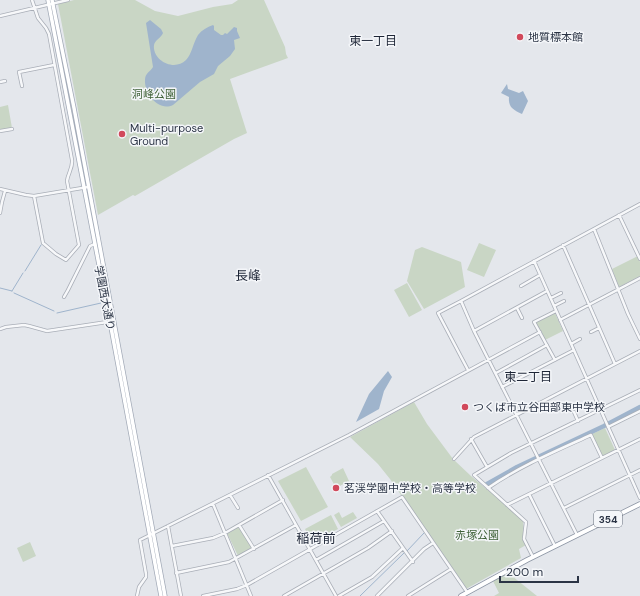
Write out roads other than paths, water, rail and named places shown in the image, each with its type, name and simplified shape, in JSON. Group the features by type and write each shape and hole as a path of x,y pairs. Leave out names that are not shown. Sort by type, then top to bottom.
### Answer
{"highway":[{"name":"354","path":"460,596 533,557 640,504"}],"main road":[{"name":"学園西大通り","path":"51,2 112,321 161,596"},
{"name":"学園西大通り","path":"86,187 95,244 112,321"},
{"name":"学園西大通り","path":"151,534 165,596"}],"street":[{"path":"32,0 38,18 47,30 72,160 72,166 68,177 69,190 79,245 66,260 43,243 34,196"},
{"path":"0,16 34,8 51,2 68,0"},
{"path":"22,86 19,72 54,65"},
{"path":"0,82 5,82"},
{"path":"0,131 12,129"},
{"path":"0,190 34,196 86,187"},
{"path":"0,213 5,191"},
{"path":"468,370 438,313 640,204"},
{"path":"619,215 640,259"},
{"path":"594,229 628,314 640,339"},
{"path":"64,296 90,246 95,244"},
{"path":"563,245 615,364"},
{"path":"534,261 640,498"},
{"path":"521,286 540,275"},
{"path":"560,320 640,278"},
{"path":"474,331 547,291"},
{"path":"550,298 561,293"},
{"path":"461,301 474,331 577,535"},
{"path":"554,306 564,301"},
{"path":"517,308 522,318"},
{"path":"555,360 534,322 556,311"},
{"path":"0,329 24,325 47,331 112,321"},
{"path":"591,332 599,328"},
{"path":"137,596 139,587 146,577 140,540 349,435 540,332"},
{"path":"571,344 580,339"},
{"path":"496,373 547,345"},
{"path":"502,387 574,350"},
{"path":"454,459 471,439 640,351"},
{"path":"533,557 524,539 526,522 474,475 512,453 640,390"},
{"path":"608,427 640,410"},
{"path":"574,412 578,421"},
{"path":"488,488 538,458 591,435 602,458"},
{"path":"507,505 640,438"},
{"path":"471,439 488,467"},
{"path":"564,508 640,470"},
{"path":"268,475 338,596 372,577 403,548"},
{"path":"529,494 555,546"},
{"path":"230,495 238,508"},
{"path":"203,596 237,589 247,585 402,497 467,592"},
{"path":"172,546 213,538 225,533 282,500"},
{"path":"213,504 251,596"},
{"path":"377,511 413,562"},
{"path":"316,560 384,521"},
{"path":"239,525 254,549"},
{"path":"176,573 224,564 236,559 296,525"},
{"path":"168,526 181,596"},
{"path":"284,596 368,548 392,532"},
{"path":"377,596 413,562 424,549 433,543"},
{"path":"408,596 451,569"}],"water":[{"path":"150,20 161,29 163,33 154,45 156,55 160,60 170,64 176,65 186,60 190,55 198,35 203,30 213,25 214,30 221,35 225,33 227,34 234,27 237,28 240,38 234,40 235,49 230,56 218,66 214,74 200,82 173,105 162,106 153,100 145,85 146,76 153,67 146,23"},
{"path":"507,84 508,89 519,93 523,91 528,101 522,114 514,110 509,104 509,97 501,93"},
{"path":"388,371 392,377 384,391 379,409 356,422 369,394"}],"waterway":[{"path":"25,271 41,245"},
{"path":"12,291 23,273"},
{"path":"0,288 12,291"},
{"path":"14,293 54,311"},
{"path":"57,313 101,303 99,296"},
{"path":"487,484 517,467 604,426 640,407"},
{"path":"407,551 424,533"},
{"path":"360,596 404,553"}],"place":[{"name":"地質標本館","path":"520,37"},
{"name":"Multi-purpose Ground","path":"122,134"},
{"name":"つくば市立谷田部東中学校","path":"465,407"},
{"name":"茗渓学園中学校・高等学校","path":"336,488"}],"district":[{"name":"東一丁目","path":"373,41"},
{"name":"長峰","path":"248,275"},
{"name":"東二丁目","path":"528,377"},
{"name":"稲荷前","path":"316,538"}],"park label":[{"name":"洞峰公園","path":"154,94"},
{"name":"赤塚公園","path":"477,535"}]}
